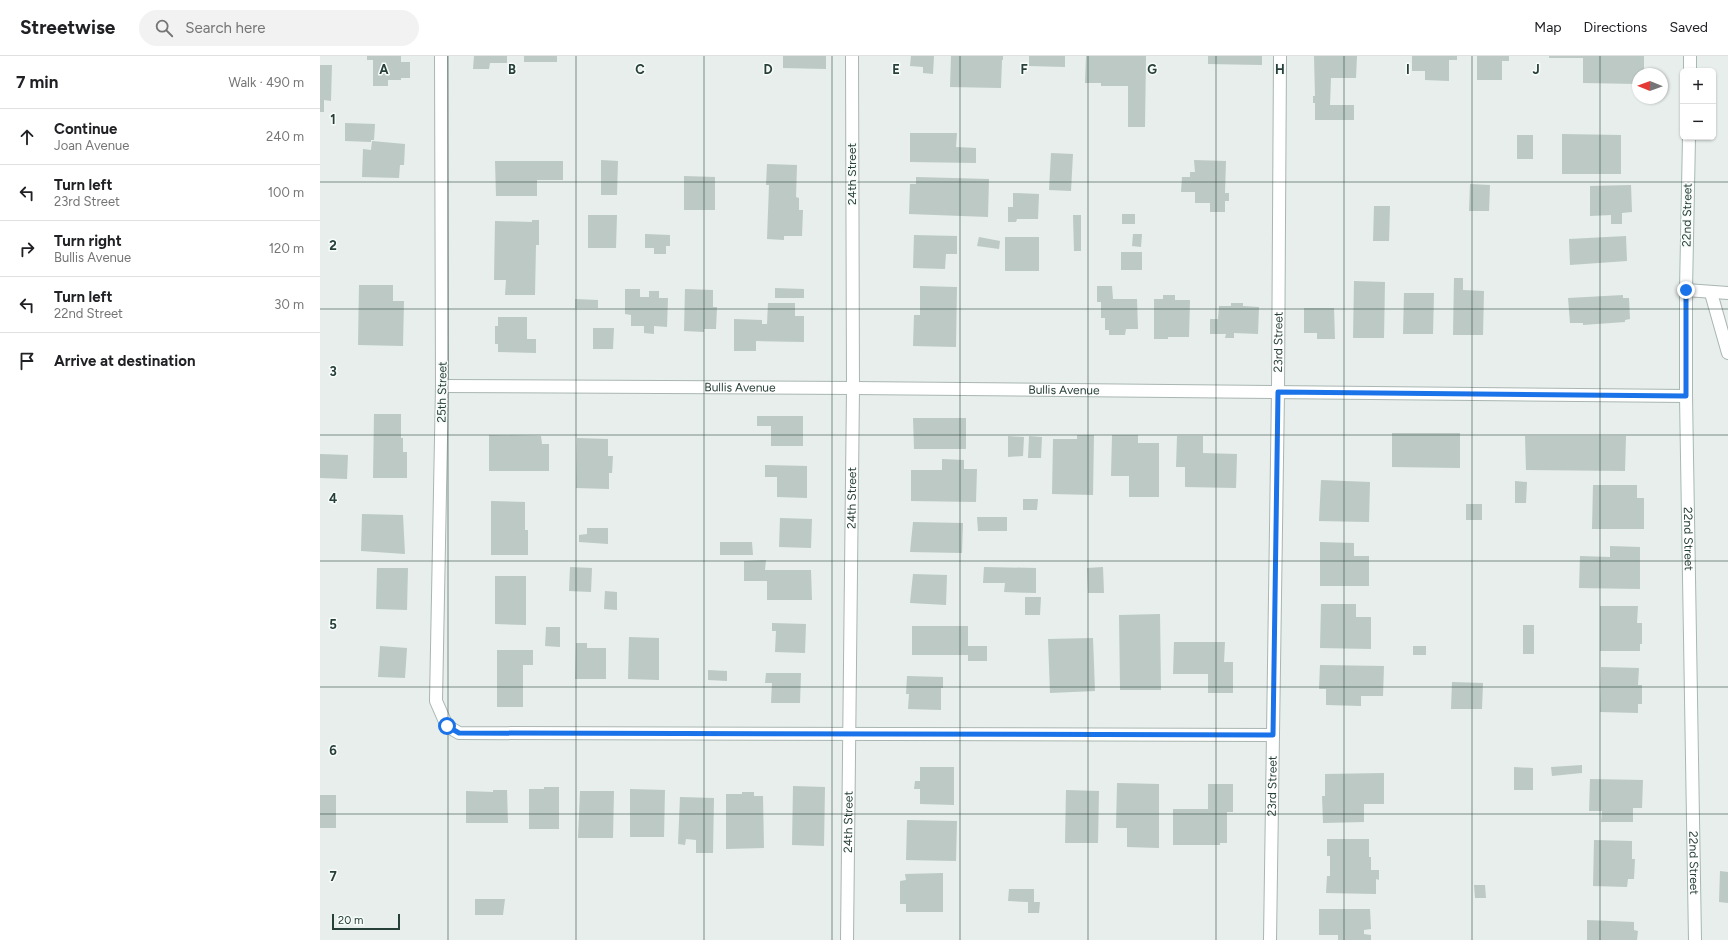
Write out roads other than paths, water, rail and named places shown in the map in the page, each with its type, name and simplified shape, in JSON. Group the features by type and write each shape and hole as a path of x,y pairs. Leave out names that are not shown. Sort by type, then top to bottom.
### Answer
{"street":[{"name":"25th Street","path":"441,56 442,386 436,701 447,726 459,733 849,735"},
{"name":"24th Street","path":"847,940 853,388 852,56"},
{"name":"23rd Street","path":"1270,940 1278,392 1280,56"},
{"path":"1690,56 1690,68"},
{"name":"22nd Street","path":"1689,140 1686,290 1686,396 1695,940"},
{"path":"1686,290 1711,293 1728,293"},
{"path":"1711,293 1728,353"},
{"name":"Bullis Avenue","path":"442,386 853,388 1686,396"},
{"path":"849,735 1273,735"}]}
